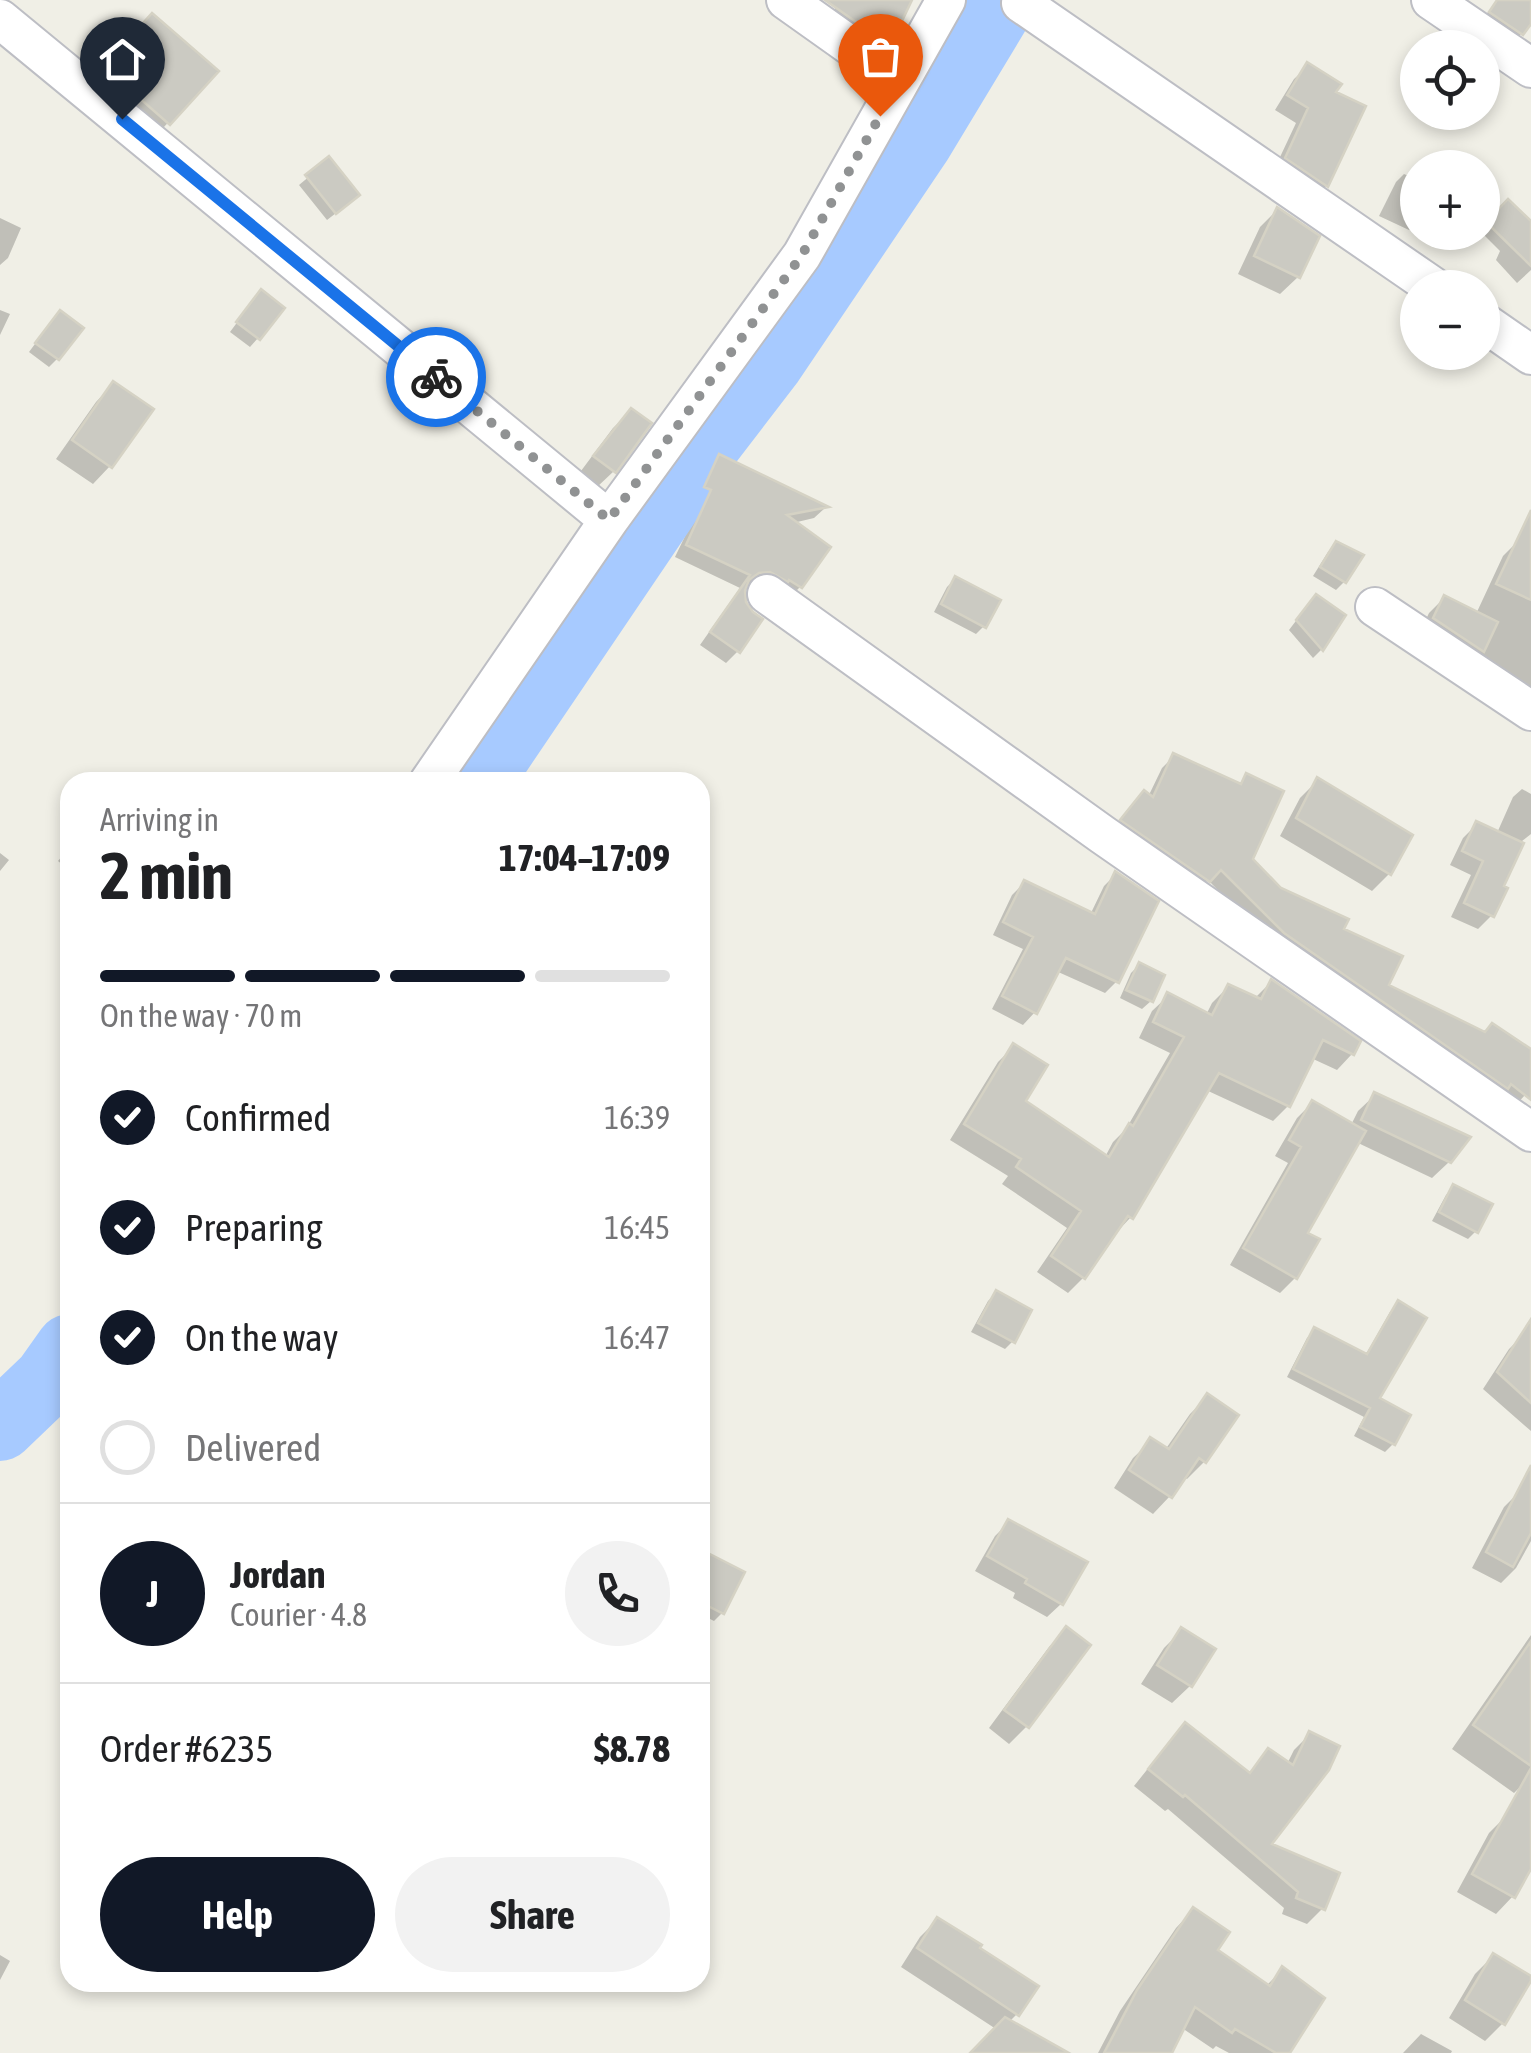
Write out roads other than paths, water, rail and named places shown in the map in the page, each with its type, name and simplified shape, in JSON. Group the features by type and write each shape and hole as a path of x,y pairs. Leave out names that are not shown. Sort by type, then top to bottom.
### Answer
{"street":[{"path":"786,0 900,81"},
{"path":"436,772 609,520 802,255 946,0"},
{"path":"1432,0 1531,68"},
{"path":"1021,4 1408,270"},
{"path":"0,19 609,520"},
{"path":"1500,333 1531,355"},
{"path":"767,594 1102,835 1531,1132"},
{"path":"1376,607 1531,711"}],"waterway":[{"path":"484,772 703,448 769,362 918,141 1003,0"},
{"path":"0,1426 60,1363"}]}
